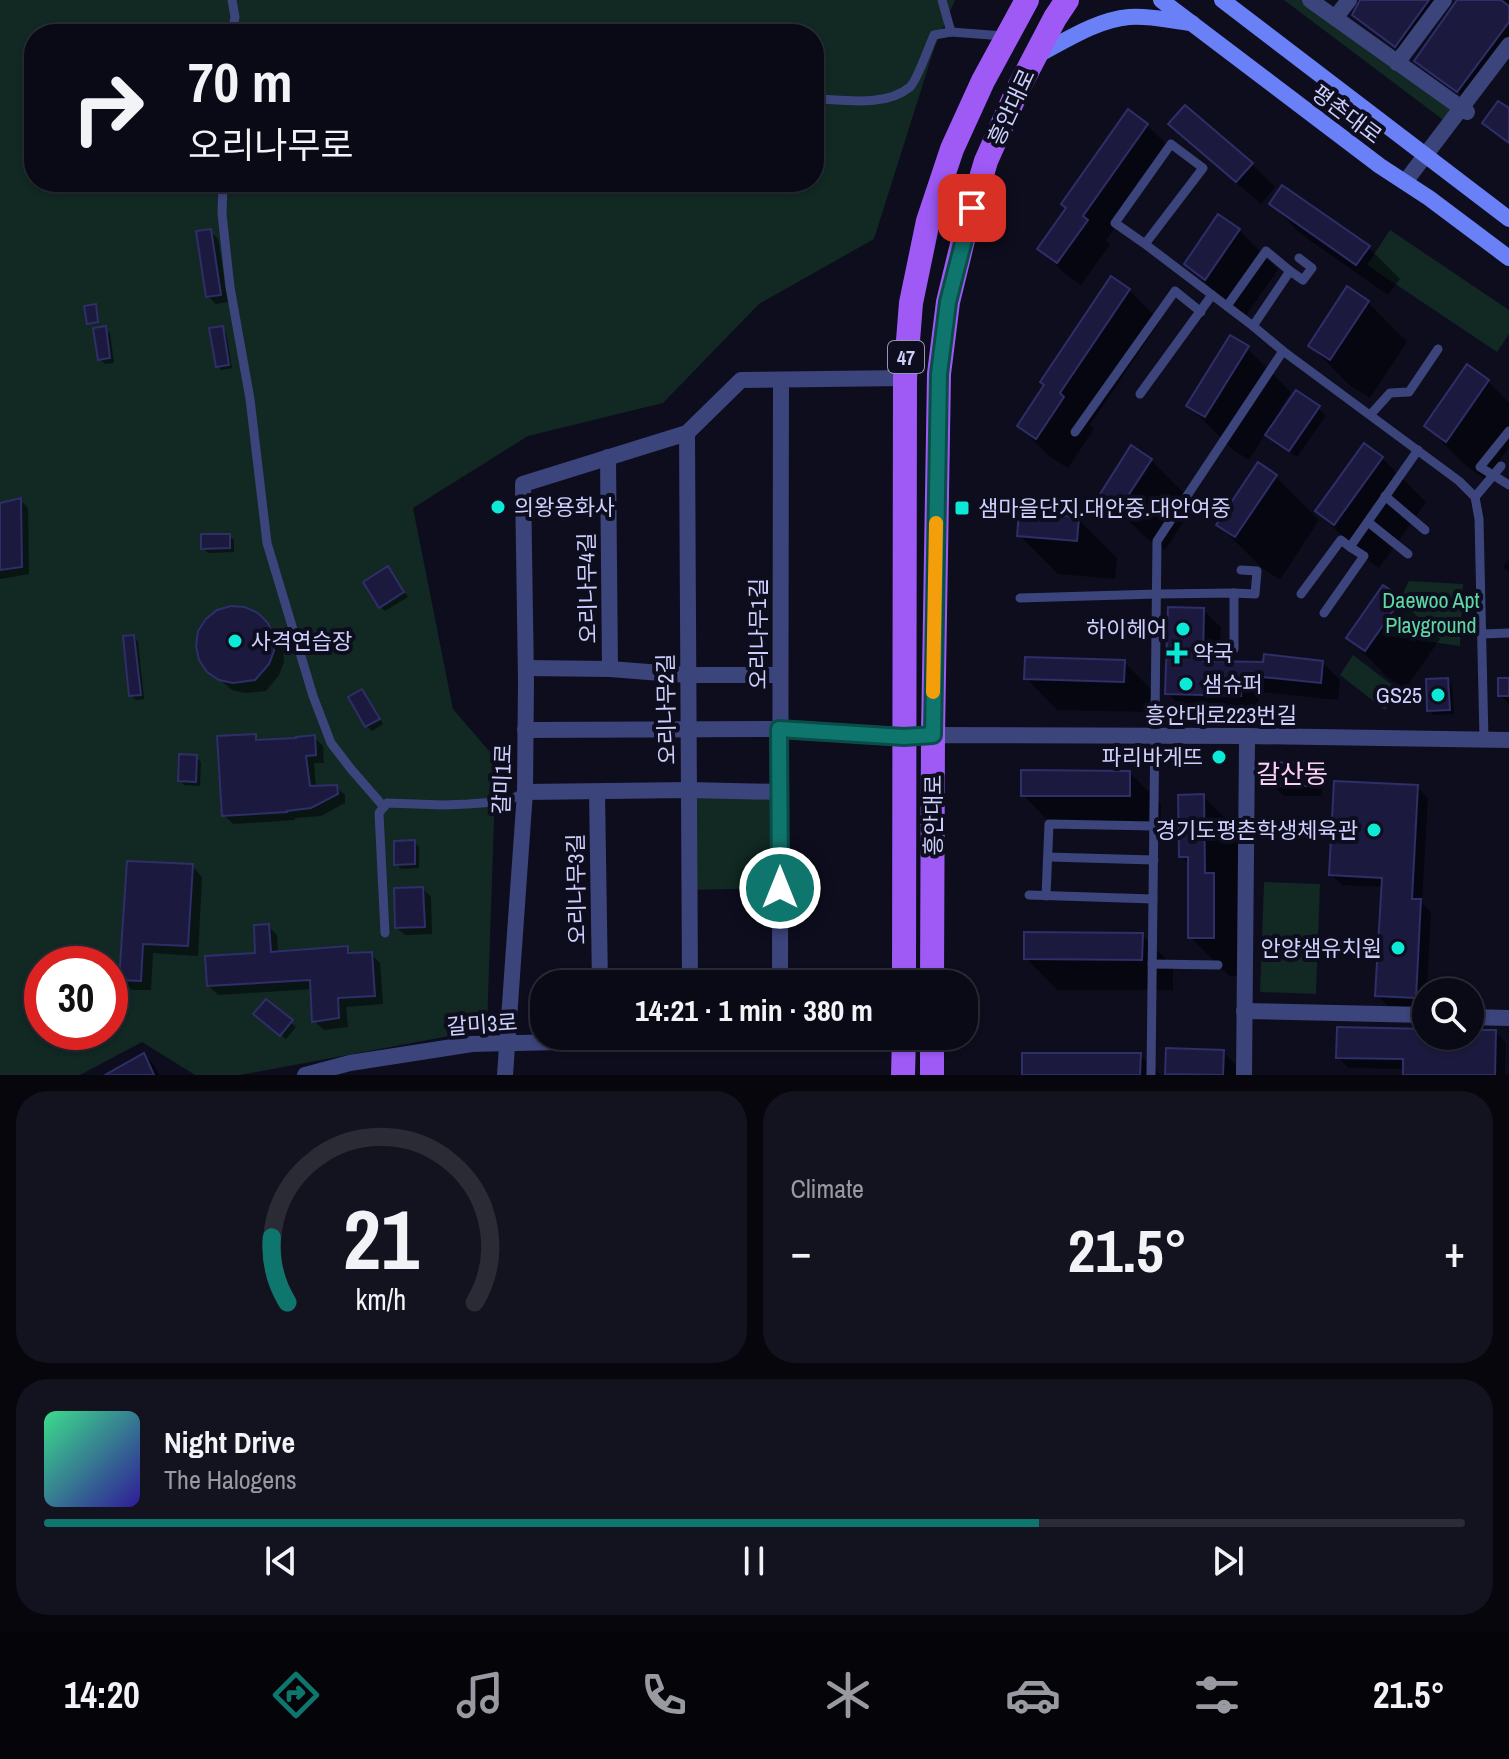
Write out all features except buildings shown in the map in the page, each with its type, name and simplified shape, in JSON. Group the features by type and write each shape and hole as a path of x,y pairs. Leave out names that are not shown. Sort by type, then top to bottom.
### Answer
{"main road":[{"name":"흥안대로","path":"932,970 939,374 948,302 986,161 1035,56 1067,0"},
{"name":"흥안대로","path":"904,970 905,378 911,303 928,221 952,149 983,81 1026,1"},
{"path":"904,789 933,789"},
{"path":"903,1075 904,1050"},
{"path":"932,1050 932,1075"}],"street":[{"name":"평촌대로","path":"1161,0 1380,166 1509,258"},
{"name":"평촌대로","path":"1222,0 1509,219"},
{"path":"1310,0 1464,110"},
{"path":"1335,18 1349,0"},
{"path":"1397,63 1444,0"},
{"path":"1035,56 1092,27 1119,19 1132,17 1192,23"},
{"path":"1405,182 1464,110 1509,45"},
{"path":"608,457 687,433 741,380 905,378"},
{"name":"오리나무1길","path":"780,970 781,380"},
{"name":"오리나무2길","path":"687,433 690,970"},
{"name":"갈미1로","path":"505,1075 525,792 523,484 608,457"},
{"name":"오리나무4길","path":"608,457 610,669"},
{"path":"526,668 610,669 687,675 780,675"},
{"name":"흥안대로223번길","path":"525,730 779,729 904,737 1246,736 1509,740"},
{"path":"1244,1075 1246,736"},
{"path":"525,792 780,792"},
{"name":"오리나무3길","path":"597,792 600,970"},
{"path":"1244,1011 1412,1015"},
{"path":"1484,1017 1509,1018"},
{"name":"갈미3로","path":"305,1075 350,1063 472,1044 530,1042"}],"lane":[{"path":"232,0 234,24"},
{"path":"942,0 951,32"},
{"path":"824,99 886,99 912,86 934,35 951,32 1007,36"},
{"path":"1145,244 1203,168 1171,144 1115,223 1371,414 1459,481 1475,497 1479,519 1484,740"},
{"path":"223,192 230,287 250,399 267,543 313,696 331,743 384,807"},
{"path":"1227,306 1266,251 1303,280 1312,268 1299,258"},
{"path":"1253,326 1290,271"},
{"path":"1075,432 1175,291 1201,312"},
{"path":"1140,394 1212,295"},
{"path":"1371,414 1390,393 1409,392 1438,349"},
{"path":"1151,1075 1157,541 1283,351"},
{"path":"1509,431 1480,467 1509,485"},
{"path":"1350,547 1418,450"},
{"path":"1475,497 1501,466"},
{"path":"1385,496 1425,530"},
{"path":"1368,522 1408,554"},
{"path":"1301,594 1341,540 1364,556 1324,613"},
{"path":"1020,598 1255,594 1257,571 1241,570"},
{"path":"1234,593 1234,649"},
{"path":"1482,634 1509,633"},
{"path":"385,933 379,813 387,803 444,805 508,801 525,792"},
{"path":"1046,896 1049,824 1154,826"},
{"path":"1048,857 1154,860"},
{"path":"1029,895 1153,899"},
{"path":"1152,964 1218,965"}],"green space":[{"path":"0,0 955,0 934,49 874,239 759,304 663,403 528,436 413,508 453,709 496,759 487,1029 240,1075 195,1075 142,1042 128,1049 128,946 24,946 24,1050 127,1050 80,1075 0,1075"},
{"path":"1284,0 1306,0 1456,109 1446,122"},
{"path":"1390,230 1509,310 1509,334 1497,352 1367,265"},
{"name":"Daewoo Apt Playground","path":"1409,581 1463,584 1460,646 1382,635"},
{"path":"1353,655 1400,691 1385,710 1340,675"},
{"path":"689,790 780,792 780,888 689,890"},
{"path":"1264,882 1320,884 1316,994 1260,992"}],"slow traffic":[{"path":"933,692 936,523"}],"place":[{"name":"의왕용화사","path":"498,507"},
{"name":"샘마을단지.대안중.대안여중","path":"962,508"},
{"name":"하이헤어","path":"1183,629"},
{"name":"사격연습장","path":"235,641"},
{"name":"약국","path":"1177,653"},
{"name":"샘슈퍼","path":"1186,684"},
{"name":"GS25","path":"1438,695"},
{"name":"파리바게뜨","path":"1219,757"},
{"name":"경기도평촌학생체육관","path":"1374,830"},
{"name":"안양샘유치원","path":"1398,948"}],"district":[{"name":"갈산동","path":"1292,773"}],"route":[{"path":"780,888 779,729 904,737 933,735 939,374 948,302 972,208"}]}
